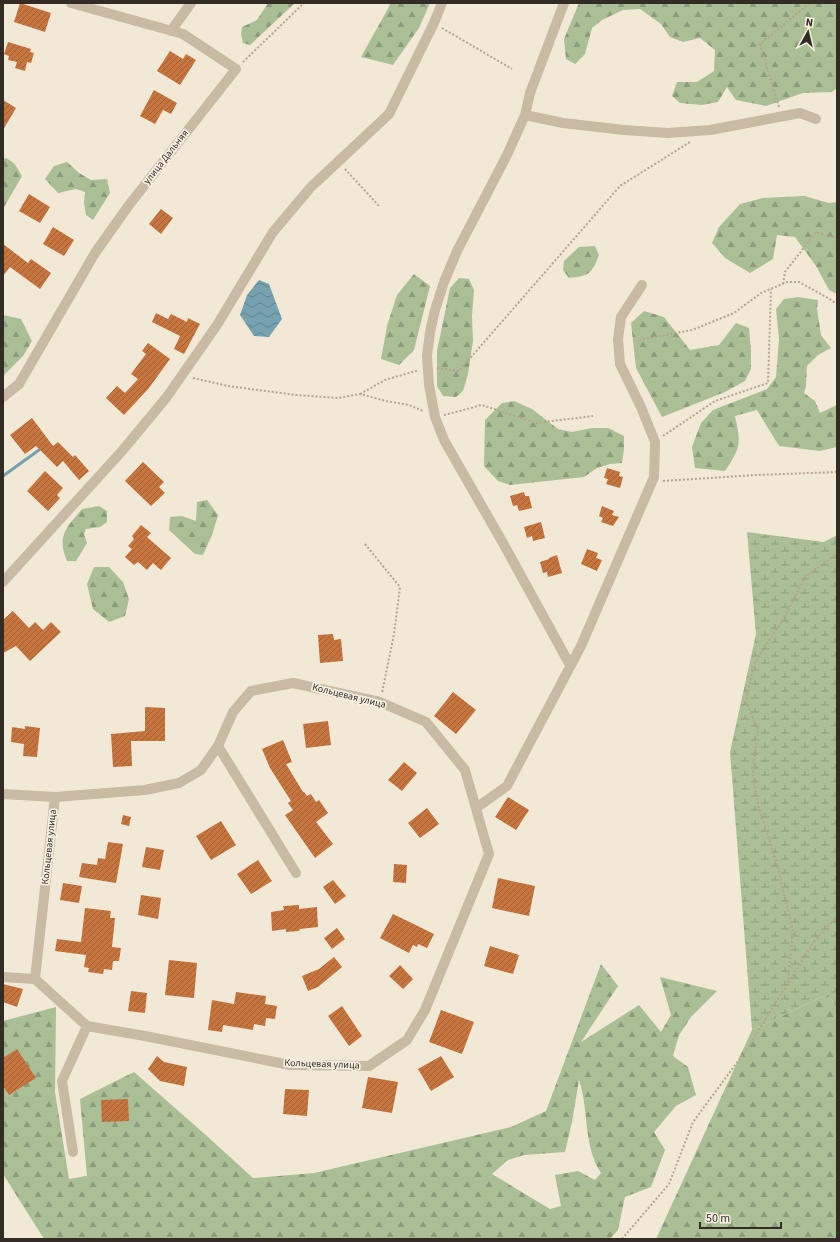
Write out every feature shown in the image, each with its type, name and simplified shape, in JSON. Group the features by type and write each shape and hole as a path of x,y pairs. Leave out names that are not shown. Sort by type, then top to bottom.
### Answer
{"street":[{"path":"71,3 182,34 236,69"},
{"path":"171,31 191,3"},
{"path":"3,582 122,451 166,398 217,325 272,232 311,187 388,114 434,23 442,3"},
{"path":"564,3 530,94 525,115 507,155 457,251 444,282 435,310 427,356 429,385 435,417 444,440 570,665"},
{"name":"улица Дальняя","path":"3,397 19,384 103,241 129,205 236,69"},
{"path":"525,115 563,123 668,133 710,130 800,113 816,119"},
{"path":"476,808 507,786 581,646 654,477 655,442 641,407 620,364 618,339 621,317 642,285"},
{"name":"Кольцевая улица","path":"35,978 55,797 145,790 179,783 201,770 218,746 233,712 250,691 294,683 380,702 426,722 466,770 489,854 425,1010 407,1040 370,1066 290,1065 87,1026"},
{"path":"218,746 296,873"},
{"path":"3,794 55,797"},
{"path":"3,977 35,978 87,1026 62,1081 73,1152"}],"path":[{"path":"236,69 304,3"},
{"path":"781,116 760,44 810,3"},
{"path":"434,23 512,69"},
{"path":"182,375 228,386 296,395 338,398 360,394 385,380 428,367 459,371 620,186 691,142"},
{"path":"338,161 379,206"},
{"path":"783,284 785,272 816,232 837,238"},
{"path":"639,340 692,330 734,313 761,293 787,282 799,282 837,304"},
{"path":"655,442 715,401 768,383 771,289"},
{"path":"360,394 386,401 408,404 435,417 482,405 536,423 593,416"},
{"path":"652,482 756,475 837,472"},
{"path":"365,544 400,587 394,634 380,702"},
{"path":"788,983 793,930 776,861 758,805 753,772 758,729 746,702 754,664 782,621 806,576 837,554"},
{"path":"622,1239 668,1184 693,1122 747,1049 813,943 837,916"}],"green space":[{"path":"268,3 295,3 250,45 243,43 241,34 242,27 257,20"},
{"path":"387,3 430,3 419,28 393,65 361,57 390,5"},
{"path":"579,3 837,3 837,88 832,92 803,93 766,106 736,100 727,87 718,102 702,105 680,103 672,96 677,82 697,82 714,71 715,50 700,38 683,42 670,37 661,24 640,9 623,10 602,20 592,28 585,54 575,64 566,59 564,39"},
{"path":"6,158 14,163 22,176 3,209 3,159"},
{"path":"67,162 79,173 91,180 107,179 110,193 93,220 86,215 84,203 85,192 76,189 58,193 45,179 54,166"},
{"path":"804,196 829,203 837,202 837,294 829,290 816,266 795,237 777,235 773,259 750,273 725,258 712,243 719,227 740,204 763,198"},
{"path":"595,246 599,255 592,270 585,275 569,278 563,270 564,261 579,247"},
{"path":"414,274 430,286 414,350 399,365 381,359 387,326 397,295"},
{"path":"459,278 469,279 474,290 472,316 473,341 468,374 463,391 456,397 443,396 437,386 437,351 450,288"},
{"path":"798,297 818,300 817,309 821,335 831,348 818,355 807,366 806,386 804,393 815,401 820,413 837,405 837,447 820,451 779,446 757,410 735,416 739,439 738,445 734,456 725,471 695,468 692,447 701,423 713,410 767,389 776,377 779,339 776,309 784,299"},
{"path":"644,311 664,317 690,350 719,345 736,323 749,328 751,369 745,381 725,392 662,417 636,368 631,323"},
{"path":"3,315 21,319 32,341 23,356 3,376"},
{"path":"514,401 532,409 558,429 572,432 592,428 608,428 624,436 622,463 610,464 597,468 584,477 510,485 498,481 484,466 485,420 502,403"},
{"path":"207,500 218,515 212,535 203,555 195,554 169,530 170,517 182,516 196,521 197,502"},
{"path":"99,506 107,511 107,522 100,527 86,529 84,534 87,543 76,561 67,561 63,545 65,532 82,509"},
{"path":"747,532 824,542 837,535 837,1010 828,994 752,1030 730,752 756,634"},
{"path":"94,567 109,567 123,582 129,599 125,616 109,622 93,609 87,584"},
{"path":"601,964 618,986 581,1042 639,1005 661,1032 671,1015 660,977 717,991 691,1017 679,1035 673,1056 688,1067 696,1095 676,1106 654,1132 665,1150 651,1187 625,1197 618,1230 610,1239 44,1239 3,1174 3,1021 56,1007 55,1092 69,1179 87,1176 80,1099 134,1072 253,1178 314,1173 511,1127 546,1111","holes":["579,1080 591,1151 601,1173 595,1180 578,1171 555,1175 561,1206 550,1209 492,1174 508,1160 524,1155 565,1152"]},
{"path":"828,994 837,1010 837,1239 656,1239 752,1030"}],"water":[{"path":"259,280 269,284 282,319 269,337 254,336 240,315 247,295"}],"building":[{"path":"20,3 51,13 45,32 14,22"},
{"path":"8,42 31,49 30,52 34,53 31,63 27,62 25,71 15,68 17,62 8,60 9,56 4,54"},
{"path":"170,51 183,59 186,54 196,60 180,85 157,71"},
{"path":"154,90 177,103 171,114 163,110 155,124 140,116"},
{"path":"3,100 16,108 3,130"},
{"path":"29,194 50,207 40,223 19,211"},
{"path":"161,209 173,218 161,234 149,224"},
{"path":"53,227 74,240 64,256 43,244"},
{"path":"3,244 28,263 31,259 51,273 40,289 10,267 3,276"},
{"path":"156,313 168,319 171,314 187,322 188,318 200,324 184,354 174,349 180,336 152,322"},
{"path":"148,343 170,359 149,388 124,415 106,398 117,386 125,393 138,379 131,374 146,354 142,351"},
{"path":"32,418 53,446 58,442 73,457 75,455 89,471 79,480 63,461 57,467 36,446 25,454 10,435"},
{"path":"143,462 164,482 159,487 165,493 151,506 125,481"},
{"path":"607,468 620,472 619,476 623,477 620,488 606,484 608,479 604,478"},
{"path":"45,471 63,488 57,495 60,498 48,511 27,491"},
{"path":"524,492 525,496 529,496 532,508 519,511 517,505 513,506 510,496"},
{"path":"602,506 614,511 612,515 619,517 613,526 601,522 603,518 599,516"},
{"path":"541,522 545,538 533,541 532,536 527,538 524,527"},
{"path":"141,525 151,533 147,537 171,558 161,570 153,563 147,570 138,562 134,565 125,557 132,549 128,546 134,539 132,536"},
{"path":"587,549 598,553 596,558 602,560 597,571 581,564"},
{"path":"557,555 562,573 548,577 547,572 543,573 540,562"},
{"path":"13,611 29,628 35,622 43,630 51,622 61,632 30,661 16,646 3,653 3,620"},
{"path":"333,634 334,640 341,639 343,661 320,663 318,635"},
{"path":"453,692 476,710 456,734 434,716"},
{"path":"145,707 165,708 165,741 131,741 132,766 113,767 111,734 145,731"},
{"path":"328,721 331,745 306,748 303,724"},
{"path":"25,726 40,728 37,757 23,756 24,744 11,742 12,727 25,729"},
{"path":"283,740 292,762 286,764 303,792 307,796 311,794 316,802 319,800 328,813 316,822 333,844 315,858 285,815 293,810 288,803 291,801 270,768 262,749"},
{"path":"404,762 417,773 402,791 388,780"},
{"path":"508,797 529,810 516,830 495,817"},
{"path":"427,808 439,824 420,838 408,823"},
{"path":"123,815 131,817 129,826 121,824"},
{"path":"221,821 236,845 211,860 196,836"},
{"path":"108,842 123,844 116,883 79,877 82,863 97,865 98,858 105,859"},
{"path":"146,847 164,850 160,870 142,867"},
{"path":"258,860 272,881 251,894 237,874"},
{"path":"394,864 407,865 406,883 393,882"},
{"path":"498,878 535,886 529,916 492,908"},
{"path":"333,880 346,896 335,904 323,887"},
{"path":"63,883 82,886 79,903 60,900"},
{"path":"141,895 161,898 158,919 138,915"},
{"path":"299,905 299,909 317,907 318,927 300,929 299,931 286,932 286,929 272,931 271,912 284,910 283,906"},
{"path":"85,908 111,911 110,918 115,918 112,947 121,948 119,961 113,961 112,970 104,969 103,974 88,972 89,968 84,967 86,955 55,951 57,939 81,942"},
{"path":"393,914 434,934 427,948 418,944 417,947 413,945 409,953 380,938"},
{"path":"337,928 345,939 332,949 324,938"},
{"path":"490,946 519,955 513,974 484,966"},
{"path":"334,957 342,967 318,987 308,991 302,976 319,969"},
{"path":"169,960 197,963 194,998 165,995"},
{"path":"400,965 413,979 403,989 389,976"},
{"path":"3,984 23,989 17,1007 3,1002"},
{"path":"131,991 147,993 145,1013 128,1011"},
{"path":"236,992 266,996 265,1004 277,1006 275,1019 266,1018 265,1026 254,1024 253,1030 223,1025 222,1032 208,1030 212,1000 234,1004"},
{"path":"342,1006 362,1036 349,1046 328,1016"},
{"path":"441,1010 474,1022 462,1054 429,1042"},
{"path":"17,1049 36,1078 9,1095 3,1086 3,1058"},
{"path":"157,1056 164,1062 187,1067 184,1086 160,1081 148,1069"},
{"path":"441,1056 454,1077 431,1091 418,1069"},
{"path":"368,1077 398,1082 392,1113 362,1108"},
{"path":"285,1089 309,1090 307,1116 283,1114"},
{"path":"128,1099 129,1121 102,1122 101,1100"}],"waterway":[{"path":"3,476 39,450"}]}
